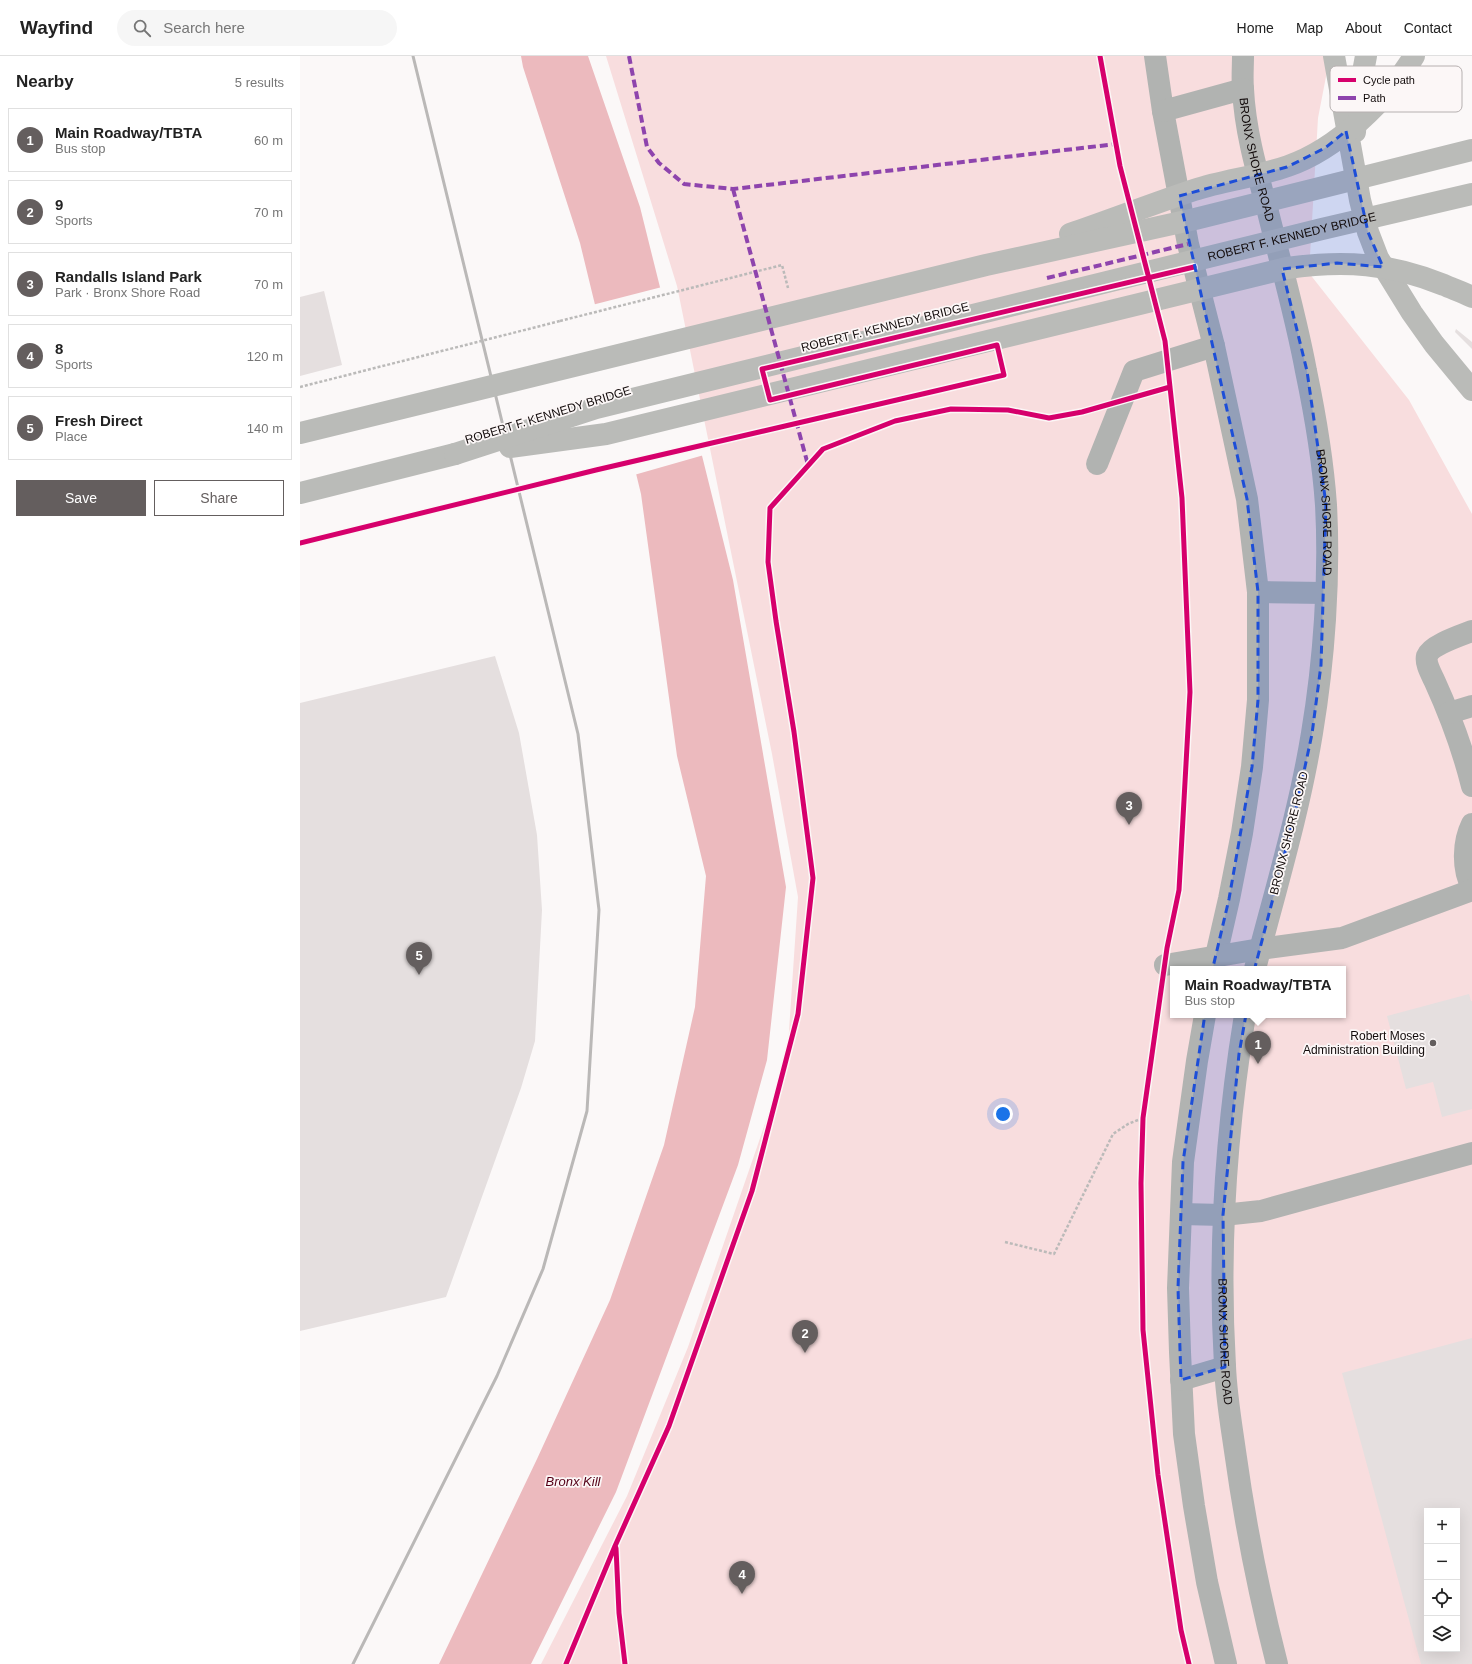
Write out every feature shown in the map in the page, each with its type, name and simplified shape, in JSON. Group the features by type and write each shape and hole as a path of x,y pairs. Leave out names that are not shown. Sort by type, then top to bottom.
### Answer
{"highway":[{"path":"1407,66 1414,56"},
{"path":"1344,112 1360,200 1368,232 1378,258 1412,313 1434,344 1472,390"},
{"path":"1356,112 1355,136 1356,170 1360,200"},
{"path":"986,265 1195,190 1270,172 1306,160 1325,148 1368,112"},
{"path":"300,433 986,265 1195,219 1472,150"},
{"name":"ROBERT F. KENNEDY BRIDGE","path":"300,493 455,454 596,408 1314,231 1472,194"},
{"path":"455,454 606,434 1287,268 1336,263 1368,264 1400,270 1432,280 1472,297"}],"street":[{"path":"1156,56 1163,111 1188,244 1214,346 1247,499 1258,592 1258,700 1252,767 1242,833 1229,899 1214,962"},
{"name":"BRONX SHORE ROAD","path":"1243,56 1243,89 1251,148 1293,311 1306,371 1326,504 1325,593 1321,665 1312,734 1294,818 1257,959"},
{"path":"1163,111 1243,89"},
{"path":"1097,464 1134,370 1214,346"},
{"path":"1258,592 1325,593"},
{"path":"1472,631 1433,648 1427,656 1428,667 1449,713 1472,786"},
{"path":"1449,713 1472,706"},
{"path":"1165,966 1257,959 1342,938 1472,889 1469,882 1465,857 1468,833 1472,824"},
{"path":"1204,1018 1197,1061 1184,1162 1178,1288 1181,1380 1184,1434 1194,1506 1207,1582 1226,1664"},
{"name":"BRONX SHORE ROAD","path":"1245,1018 1232,1110 1223,1214 1225,1367 1248,1537 1261,1601 1277,1664"},
{"path":"1181,1214 1223,1214 1261,1211 1472,1153"},
{"path":"1181,1380 1225,1367"}],"path":[{"path":"300,387 782,265 790,294"},
{"path":"1005,1242 1054,1254 1112,1134 1128,1124 1143,1118"}],"highlighted area":[{"path":"1346,131 1368,232 1383,267 1337,263 1282,269 1307,371 1326,504 1321,665 1312,734 1294,818 1253,975 1239,1054 1223,1215 1225,1367 1181,1380 1178,1288 1183,1162 1210,980 1229,899 1252,767 1258,700 1258,592 1247,499 1179,196 1287,167 1325,148"}],"shaded area":[{"path":"606,56 1330,56 1318,118 1309,273 1409,400 1472,514 1472,1664 541,1664 627,1496 688,1347 787,1060 798,897 772,754 677,286"}],"water":[{"name":"Bronx Kill","path":"521,56 588,56 640,207 733,580 786,887 767,1060 738,1165 616,1492 531,1664 439,1664 537,1459 610,1300 664,1145 695,1007 706,876 677,756 641,494 580,243 523,67"}],"pier":[{"path":"662,287 704,455 634,475 592,305"}],"building":[{"path":"324,291 342,365 300,376 300,297"},
{"path":"1456,329 1472,342 1472,349 1455,332"},
{"path":"495,656 519,733 537,835 542,910 535,1041 521,1088 446,1297 300,1331 300,703"},
{"name":"Robert Moses Administration Building","path":"1469,994 1472,1001 1472,1109 1442,1117 1433,1082 1406,1089 1387,1016"},
{"path":"1472,1338 1472,1664 1421,1664 1342,1373"}],"railway":[{"path":"353,1664 497,1376 543,1269 587,1111 599,910 578,734 413,56"}],"marked path":[{"path":"629,56 647,147 659,163 684,184 733,189 1116,144"},
{"path":"733,189 808,465"},
{"path":"1047,278 1188,244"}],"cycle path":[{"path":"1100,56 1120,166 1165,341 1182,498 1190,692 1179,890 1167,948 1143,1118 1141,1183 1143,1330 1158,1475 1181,1630 1189,1664"},
{"path":"300,543 596,470 1004,375 997,345 770,400 762,369 1194,267"},
{"path":"566,1664 615,1546 669,1426 752,1191 798,1014 813,878 794,732 768,562 770,508 823,449 895,421 951,409 1008,410 1049,418 1082,412 1170,387"},
{"path":"616,1548 619,1613 625,1664"}],"place":[{"name":"Randalls Island Park","path":"1129,825"},
{"name":"Fresh Direct","path":"419,975"},
{"name":"Robert Moses Administration Building","path":"1433,1043"},
{"name":"Main Roadway/TBTA","path":"1258,1064"},
{"name":"9","path":"805,1353"},
{"name":"8","path":"742,1594"}]}
